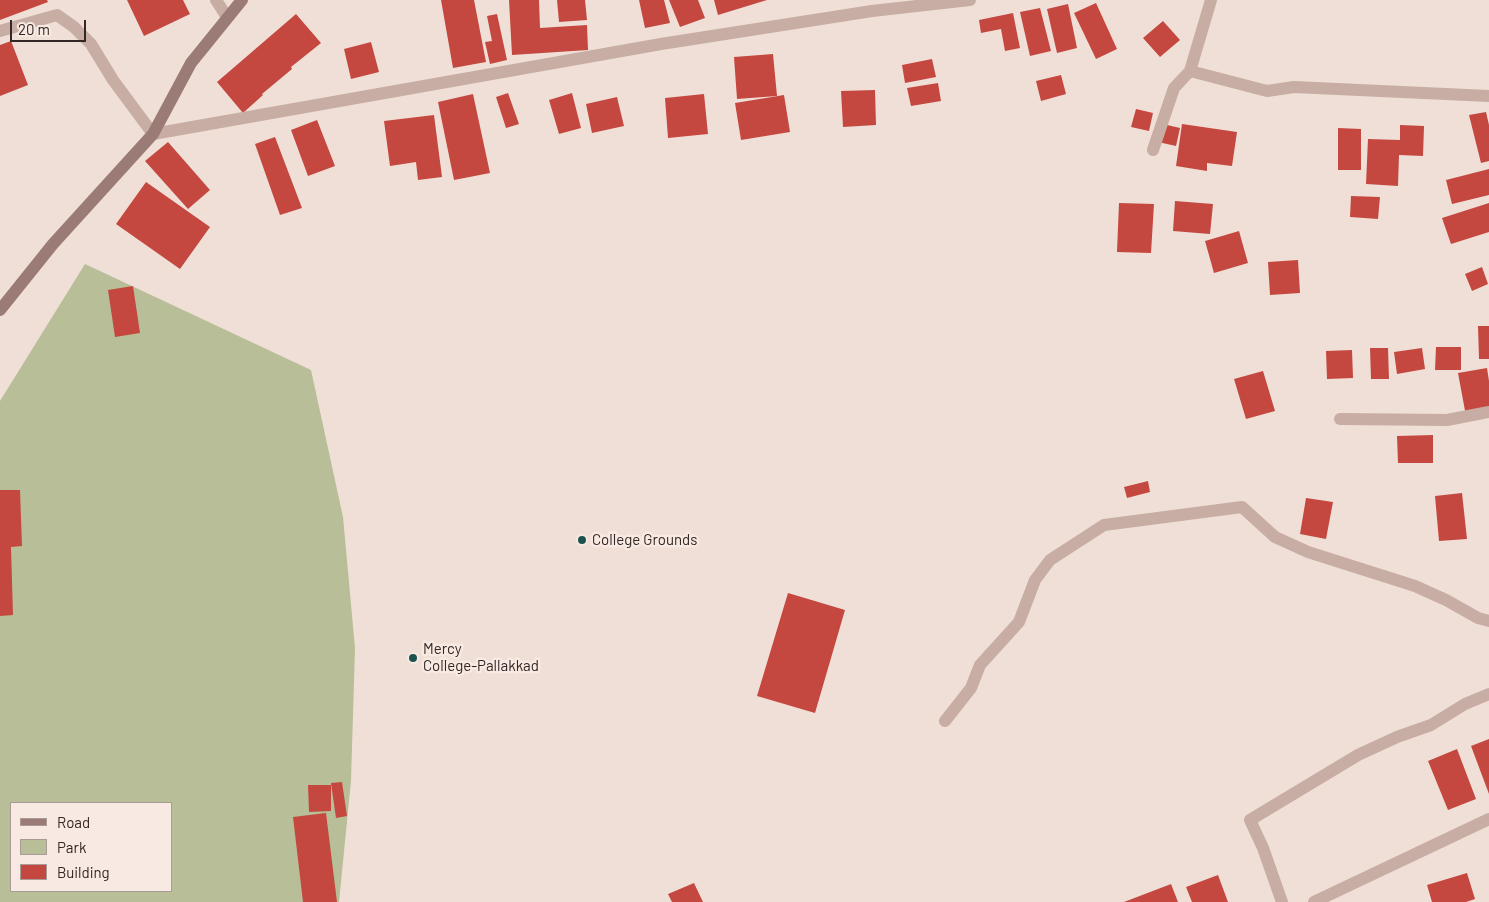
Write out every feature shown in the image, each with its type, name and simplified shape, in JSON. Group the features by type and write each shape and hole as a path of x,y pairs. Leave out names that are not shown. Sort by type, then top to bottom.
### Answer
{"main road":[{"path":"0,310 53,244 153,134 191,63 242,0"}],"street":[{"path":"216,0 228,17"},
{"path":"0,30 57,15 74,27 91,44 113,80 153,134 661,44 872,11 970,0"},
{"path":"1153,150 1174,88 1190,71 1211,0"},
{"path":"1190,71 1268,91 1294,87 1489,96"},
{"path":"1340,419 1447,420 1489,412"},
{"path":"945,721 971,688 980,665 1019,622 1035,580 1050,560 1104,525 1242,507 1275,537 1308,552 1415,586 1446,600 1478,618 1489,621"},
{"path":"1282,902 1263,848 1250,820 1358,755 1431,724 1465,704 1489,694"},
{"path":"1314,902 1489,819"}],"green space":[{"path":"85,264 311,370 343,517 355,648 351,781 339,902 0,902 0,401"}],"building":[{"path":"0,0 47,0 48,2 0,20"},
{"path":"127,0 183,0 190,14 144,36"},
{"path":"441,0 474,0 486,62 453,68"},
{"path":"509,0 539,0 540,28 587,25 588,50 512,55"},
{"path":"557,0 585,0 587,20 559,22"},
{"path":"639,0 664,0 670,23 645,28"},
{"path":"669,0 698,0 705,18 680,27"},
{"path":"714,0 767,0 718,15"},
{"path":"1096,3 1117,49 1096,59 1074,13"},
{"path":"1068,4 1077,48 1057,53 1047,9"},
{"path":"1040,8 1051,51 1030,56 1020,12"},
{"path":"1013,13 1020,48 1005,51 1001,29 981,33 979,20"},
{"path":"296,14 321,43 291,67 292,69 243,113 217,82"},
{"path":"497,14 507,60 490,64 485,42 492,41 487,16"},
{"path":"1163,21 1180,40 1160,57 1143,38"},
{"path":"11,41 28,85 0,96 0,45"},
{"path":"371,42 379,72 351,79 344,49"},
{"path":"773,54 777,96 737,99 734,57"},
{"path":"932,59 936,77 905,83 902,65"},
{"path":"1061,75 1066,94 1041,101 1036,81"},
{"path":"938,83 941,101 911,106 907,88"},
{"path":"875,90 876,125 843,127 841,91"},
{"path":"508,93 519,124 506,128 496,97"},
{"path":"572,93 581,128 559,134 549,100"},
{"path":"473,94 490,173 454,180 438,102"},
{"path":"704,94 708,134 668,138 665,98"},
{"path":"784,95 790,132 741,140 735,103"},
{"path":"617,97 624,126 592,133 586,104"},
{"path":"1136,109 1153,113 1149,131 1131,127"},
{"path":"1486,112 1489,125 1489,161 1481,163 1469,115"},
{"path":"434,115 442,177 418,180 416,162 390,166 384,121"},
{"path":"317,120 335,166 308,176 291,130"},
{"path":"1163,124 1180,128 1176,146 1158,142"},
{"path":"1182,124 1237,132 1232,166 1207,163 1207,171 1176,166"},
{"path":"1400,125 1424,126 1423,156 1399,155 1398,186 1366,184 1368,139 1400,140"},
{"path":"1338,128 1361,129 1361,170 1338,170"},
{"path":"275,137 302,208 280,215 255,144"},
{"path":"168,142 210,190 188,209 145,161"},
{"path":"1489,169 1489,195 1452,204 1446,180"},
{"path":"146,182 210,227 180,269 116,224"},
{"path":"1351,196 1380,197 1378,219 1350,217"},
{"path":"1175,201 1213,204 1210,234 1173,231"},
{"path":"1119,203 1154,204 1151,253 1117,252"},
{"path":"1489,203 1489,232 1451,244 1442,218"},
{"path":"1239,231 1248,263 1214,273 1205,241"},
{"path":"1298,260 1300,293 1270,295 1268,262"},
{"path":"1482,267 1488,284 1472,291 1465,274"},
{"path":"133,286 140,333 115,337 108,290"},
{"path":"1478,326 1489,326 1489,359 1479,359"},
{"path":"1436,347 1461,347 1461,370 1435,370"},
{"path":"1370,348 1388,348 1389,379 1371,379"},
{"path":"1422,348 1425,369 1397,374 1394,352"},
{"path":"1352,350 1353,378 1327,379 1326,351"},
{"path":"1487,368 1489,411 1466,416 1458,373"},
{"path":"1263,371 1275,411 1246,419 1234,379"},
{"path":"1433,435 1433,463 1398,463 1397,436"},
{"path":"1148,481 1150,492 1127,498 1124,487"},
{"path":"0,490 20,490 22,546 11,547 13,615 0,616"},
{"path":"1462,493 1467,539 1439,541 1435,496"},
{"path":"1306,498 1333,502 1326,539 1300,534"},
{"path":"788,593 845,610 815,713 757,696"},
{"path":"1489,739 1489,794 1471,746"},
{"path":"1457,749 1476,799 1448,810 1428,761"},
{"path":"342,782 347,816 336,818 331,783"},
{"path":"308,785 331,785 331,811 309,812"},
{"path":"326,813 337,902 303,902 293,817"},
{"path":"1467,873 1475,899 1466,902 1432,902 1427,885"},
{"path":"1218,875 1228,902 1192,902 1186,887"},
{"path":"694,883 703,902 672,902 668,894"},
{"path":"1171,884 1178,902 1124,902"}],"place":[{"name":"College Grounds","path":"582,540"},
{"name":"Mercy College-Pallakkad","path":"413,658"}]}
